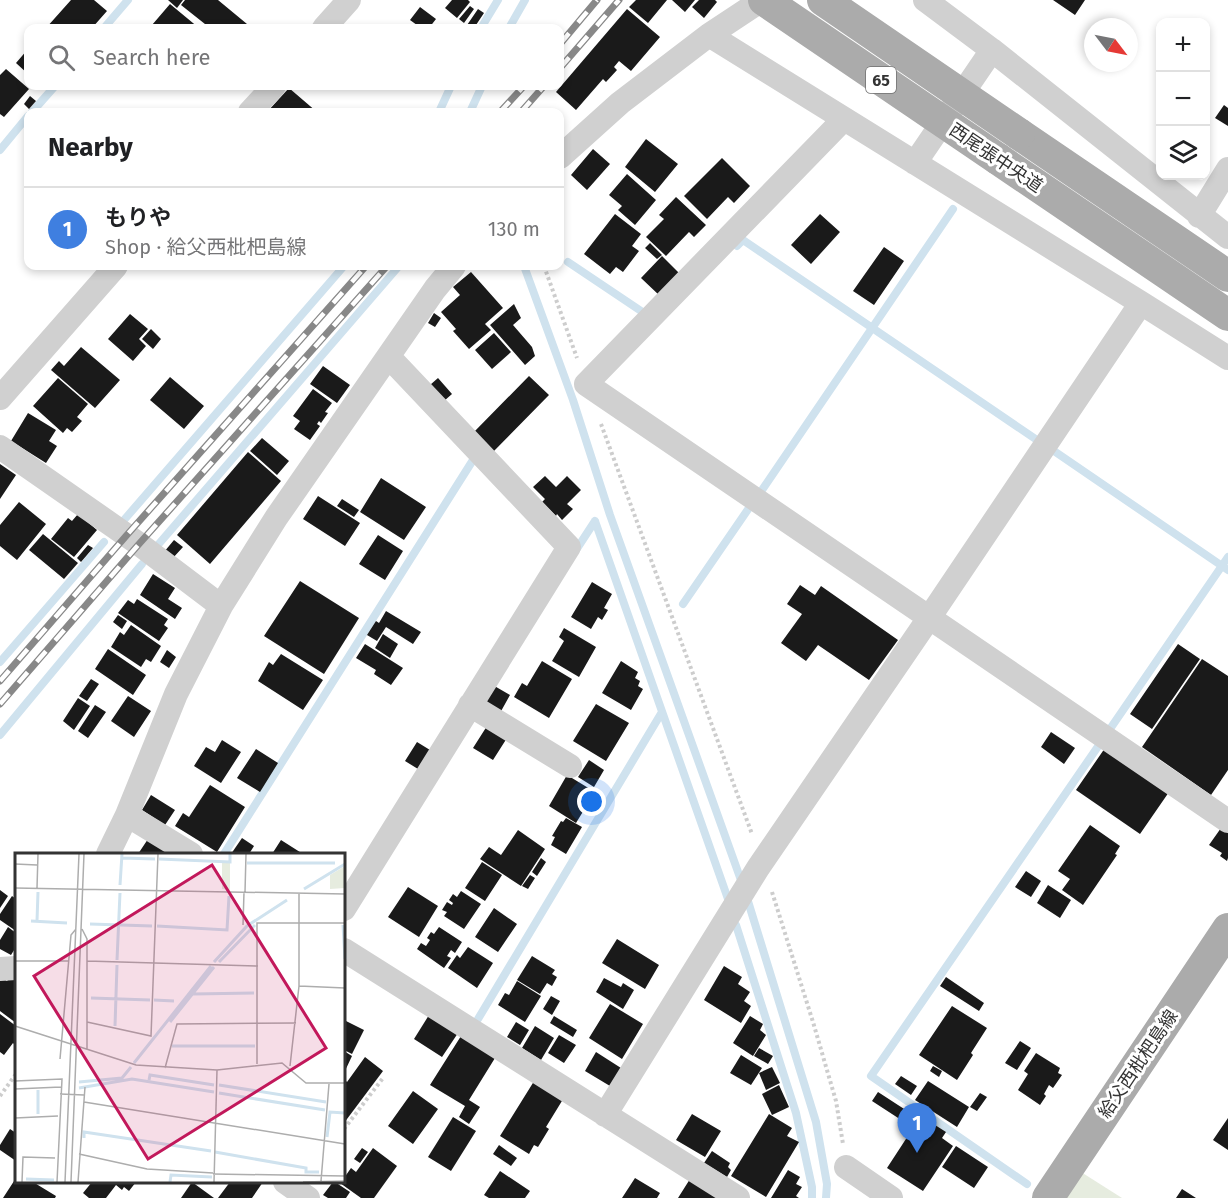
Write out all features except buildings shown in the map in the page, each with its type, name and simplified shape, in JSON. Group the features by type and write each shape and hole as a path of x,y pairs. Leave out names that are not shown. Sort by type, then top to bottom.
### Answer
{"main road":[{"name":"西尾張中央道","path":"763,0 1228,315"},
{"name":"西尾張中央道","path":"823,0 1228,276"},
{"name":"給父西枇杷島線","path":"1048,1198 1228,929"}],"street":[{"path":"328,24 349,0"},
{"path":"564,153 620,103 709,35 763,0"},
{"path":"925,0 992,50 1228,237"},
{"path":"709,35 1228,358"},
{"path":"915,163 992,50"},
{"path":"254,108 270,90"},
{"path":"844,119 586,384 1228,821"},
{"path":"1199,216 1228,169"},
{"path":"0,398 112,270"},
{"path":"109,853 176,694 221,606 276,518 435,289 451,270"},
{"path":"605,1115 760,864 1141,303"},
{"path":"345,907 569,547 389,357"},
{"path":"0,447 138,544 221,606"},
{"path":"470,705 570,766"},
{"path":"127,814 188,853"},
{"path":"345,951 738,1198"},
{"path":"0,969 15,968"},
{"path":"846,1167 891,1198"},
{"path":"286,1183 308,1198"}],"path":[{"path":"545,270 760,864 813,1022 836,1101 846,1167"},
{"path":"0,1096 15,1075"},
{"path":"345,1128 383,1078"}],"shaded area":[{"path":"1081,1172 1122,1198 1064,1198"}],"waterway":[{"path":"107,24 128,0"},
{"path":"483,24 498,0"},
{"path":"511,24 525,0"},
{"path":"36,108 51,90"},
{"path":"441,108 449,90"},
{"path":"472,108 480,90"},
{"path":"0,150 24,121"},
{"path":"760,493 953,209"},
{"path":"737,246 743,240 1037,440"},
{"path":"568,262 644,313"},
{"path":"124,520 341,270"},
{"path":"157,546 396,270"},
{"path":"525,270 573,400 610,515 742,883"},
{"path":"1054,451 1228,570"},
{"path":"225,853 473,460"},
{"path":"683,604 751,505"},
{"path":"595,521 728,899"},
{"path":"576,550 595,521"},
{"path":"0,662 104,542"},
{"path":"1110,729 1228,557"},
{"path":"0,735 142,564"},
{"path":"478,1019 662,712"},
{"path":"1027,1184 871,1076 1099,745"},
{"path":"747,898 816,1122 827,1184 826,1198"},
{"path":"736,925 796,1113 812,1187 812,1198"}],"railway":[{"path":"564,39 597,0"},
{"path":"564,63 619,0"},
{"path":"504,108 520,90"},
{"path":"525,108 540,90"},
{"path":"0,681 362,270"},
{"path":"0,704 383,270"}],"place":[{"name":"もりや","path":"917,1153"}]}
